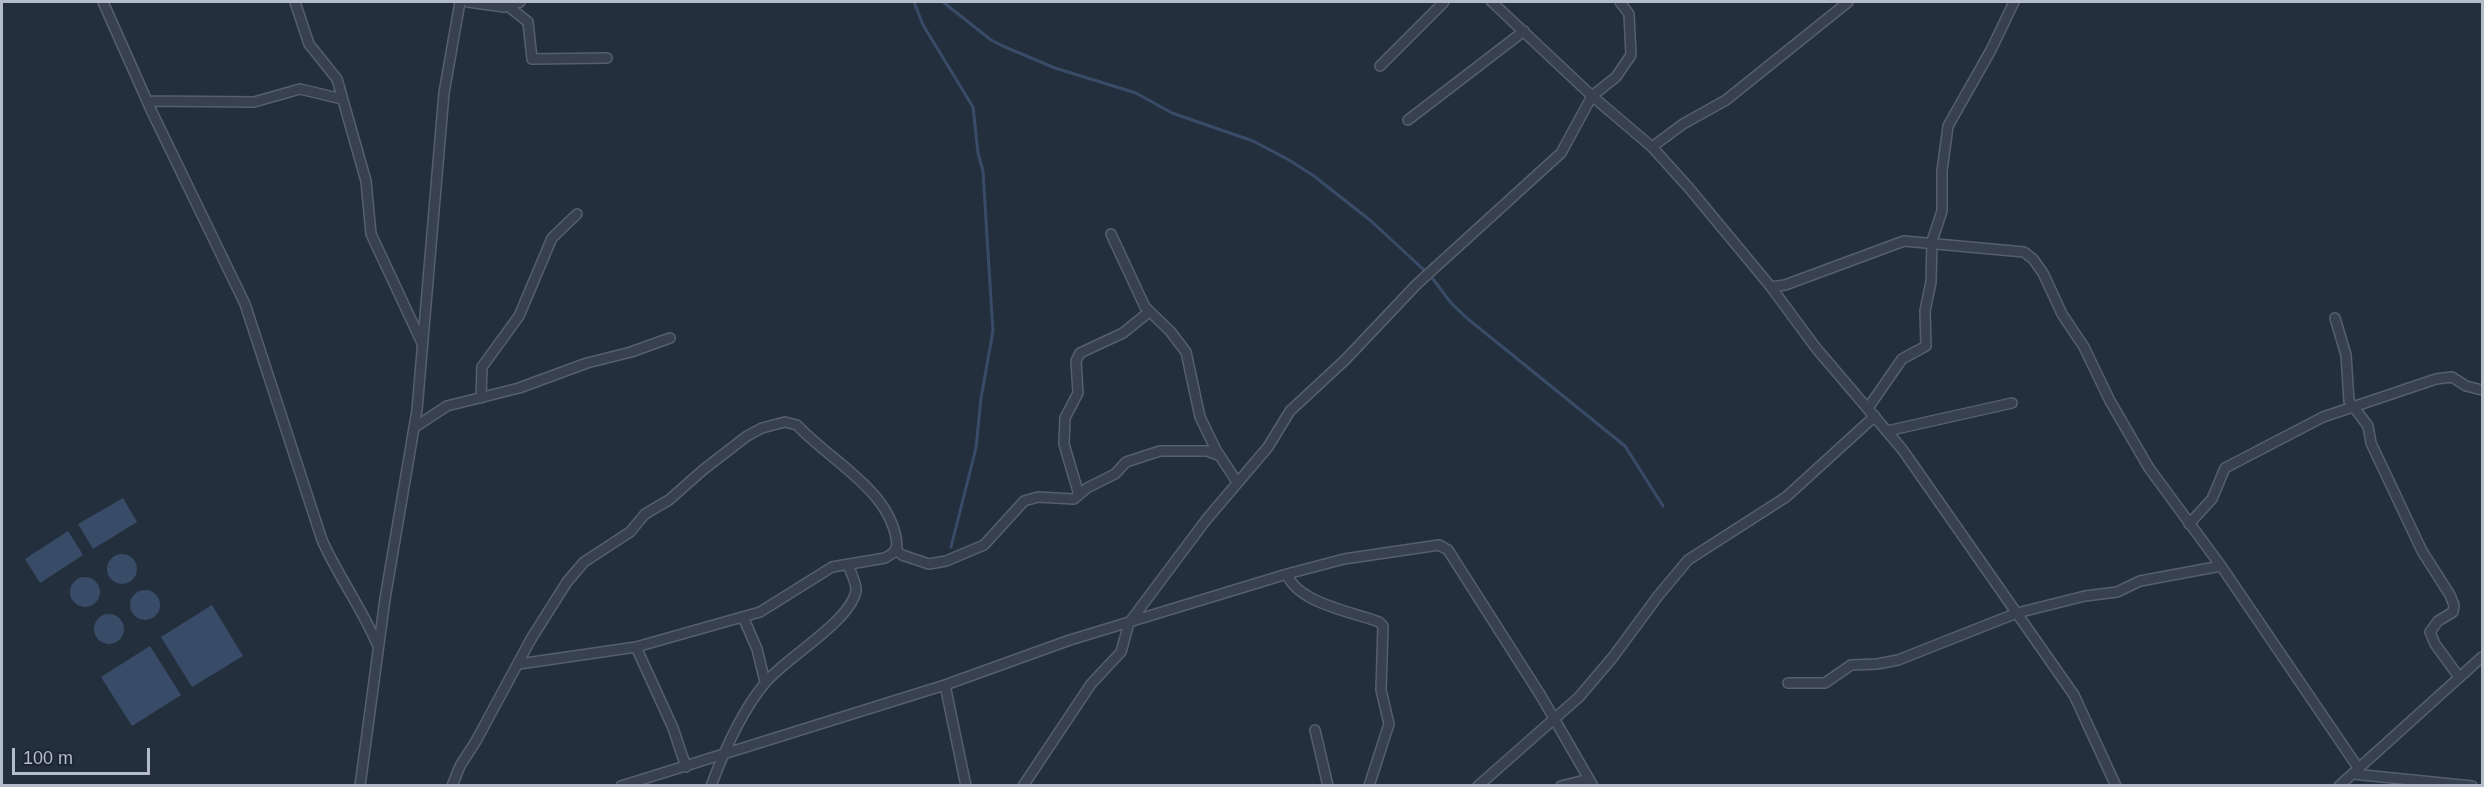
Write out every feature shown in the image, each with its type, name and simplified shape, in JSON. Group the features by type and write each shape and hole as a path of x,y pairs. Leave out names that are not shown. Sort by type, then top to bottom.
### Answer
{"street":[{"path":"103,2 147,101 245,304 322,540 334,568 364,616 378,646"},
{"path":"295,2 309,44 333,73 366,181 371,234 423,345"},
{"path":"360,786 378,646 415,427 444,93 460,2"},
{"path":"468,2 508,6 520,2"},
{"path":"1380,66 1444,2"},
{"path":"1492,2 1592,96 1652,147 1689,188 1771,287 1816,348 1872,412 1932,489 2074,695 2116,786"},
{"path":"1023,786 1091,684 1121,652 1129,623 1237,482 1264,452 1290,411 1345,360 1417,284 1555,160 1592,96 1616,77 1631,56 1629,15 1620,2"},
{"path":"1652,147 1683,124 1726,100 1848,2"},
{"path":"1478,786 1579,697 1688,560 1786,498 1872,412 1902,359 1926,346 1925,311 1931,282 1932,241 1942,211 1942,171 1948,126 2015,3"},
{"path":"508,6 528,22 532,59 607,58"},
{"path":"1408,120 1524,31"},
{"path":"147,101 254,102 300,89 342,99"},
{"path":"481,398 482,367 519,316 552,238 577,214"},
{"path":"1112,234 1149,312 1170,331 1186,352 1200,417 1218,455 1237,482"},
{"path":"1771,287 1785,285 1904,241 1932,241 2024,252 2034,259 2149,468 2221,567 2356,771 2472,786"},
{"path":"1079,495 1066,459 1063,427 1065,418 1078,393 1076,371 1078,357 1086,350 1123,333 1149,312"},
{"path":"2335,318 2346,355 2349,401 2368,426 2371,442 2422,551 2453,601 2453,612 2438,621 2430,632 2434,644 2459,677"},
{"path":"415,427 447,406 519,388 588,363 631,352 670,338"},
{"path":"2189,524 2208,507 2222,473 2232,463 2323,417 2446,377 2452,377 2466,386 2482,390"},
{"path":"1887,431 2012,403"},
{"path":"452,786 460,766 519,664 567,582 584,562 630,532 645,514 669,500 735,445 772,425 785,422 797,425 856,476 887,510 897,538 896,550 885,558 848,564 823,572 772,606 743,617 636,647 519,664"},
{"path":"896,550 902,555 929,564 946,561 984,545 1024,501 1038,497 1066,500 1115,474 1126,462 1150,453 1201,451 1218,455"},
{"path":"621,786 945,685 1070,640 1287,574 1344,559 1428,545 1444,547 1514,653 1591,782 1561,786"},
{"path":"722,786 713,782 732,737 765,682 824,632 846,608 856,591 848,564"},
{"path":"1788,683 1825,683 1851,665 1898,660 2017,613 2085,596 2117,592 2140,581 2221,567"},
{"path":"1287,574 1291,584 1309,596 1379,622 1383,626 1381,690 1389,724 1369,786"},
{"path":"743,617 757,649 765,682"},
{"path":"636,647 673,728 686,767"},
{"path":"2339,786 2482,657"},
{"path":"945,685 966,786"},
{"path":"1315,730 1328,786"}],"water":[{"path":"123,498 137,522 93,549 78,524"},
{"path":"68,531 83,555 40,583 25,559"},
{"path":"122,554 128,555 136,563 136,575 128,583 122,584 116,583 108,575 107,569 108,563 116,555"},
{"path":"85,577 91,578 99,586 99,598 91,606 85,607 79,606 71,598 70,592 71,586 79,578"},
{"path":"145,590 151,591 159,599 159,611 151,619 145,620 139,619 131,611 130,605 131,599 139,591"},
{"path":"212,605 243,656 192,687 161,637"},
{"path":"109,614 115,615 123,623 123,635 115,643 109,644 103,643 95,635 94,629 95,623 103,615"},
{"path":"150,646 181,695 132,726 101,677"}],"waterway":[{"path":"914,2 923,25 973,107 978,153 983,171 993,331 981,398 976,448 951,547"},
{"path":"943,2 991,40 1005,47 1055,68 1136,93 1172,113 1253,141 1289,160 1314,176 1371,221 1424,270"},
{"path":"1433,279 1451,303 1468,319 1625,446 1663,506"}]}
